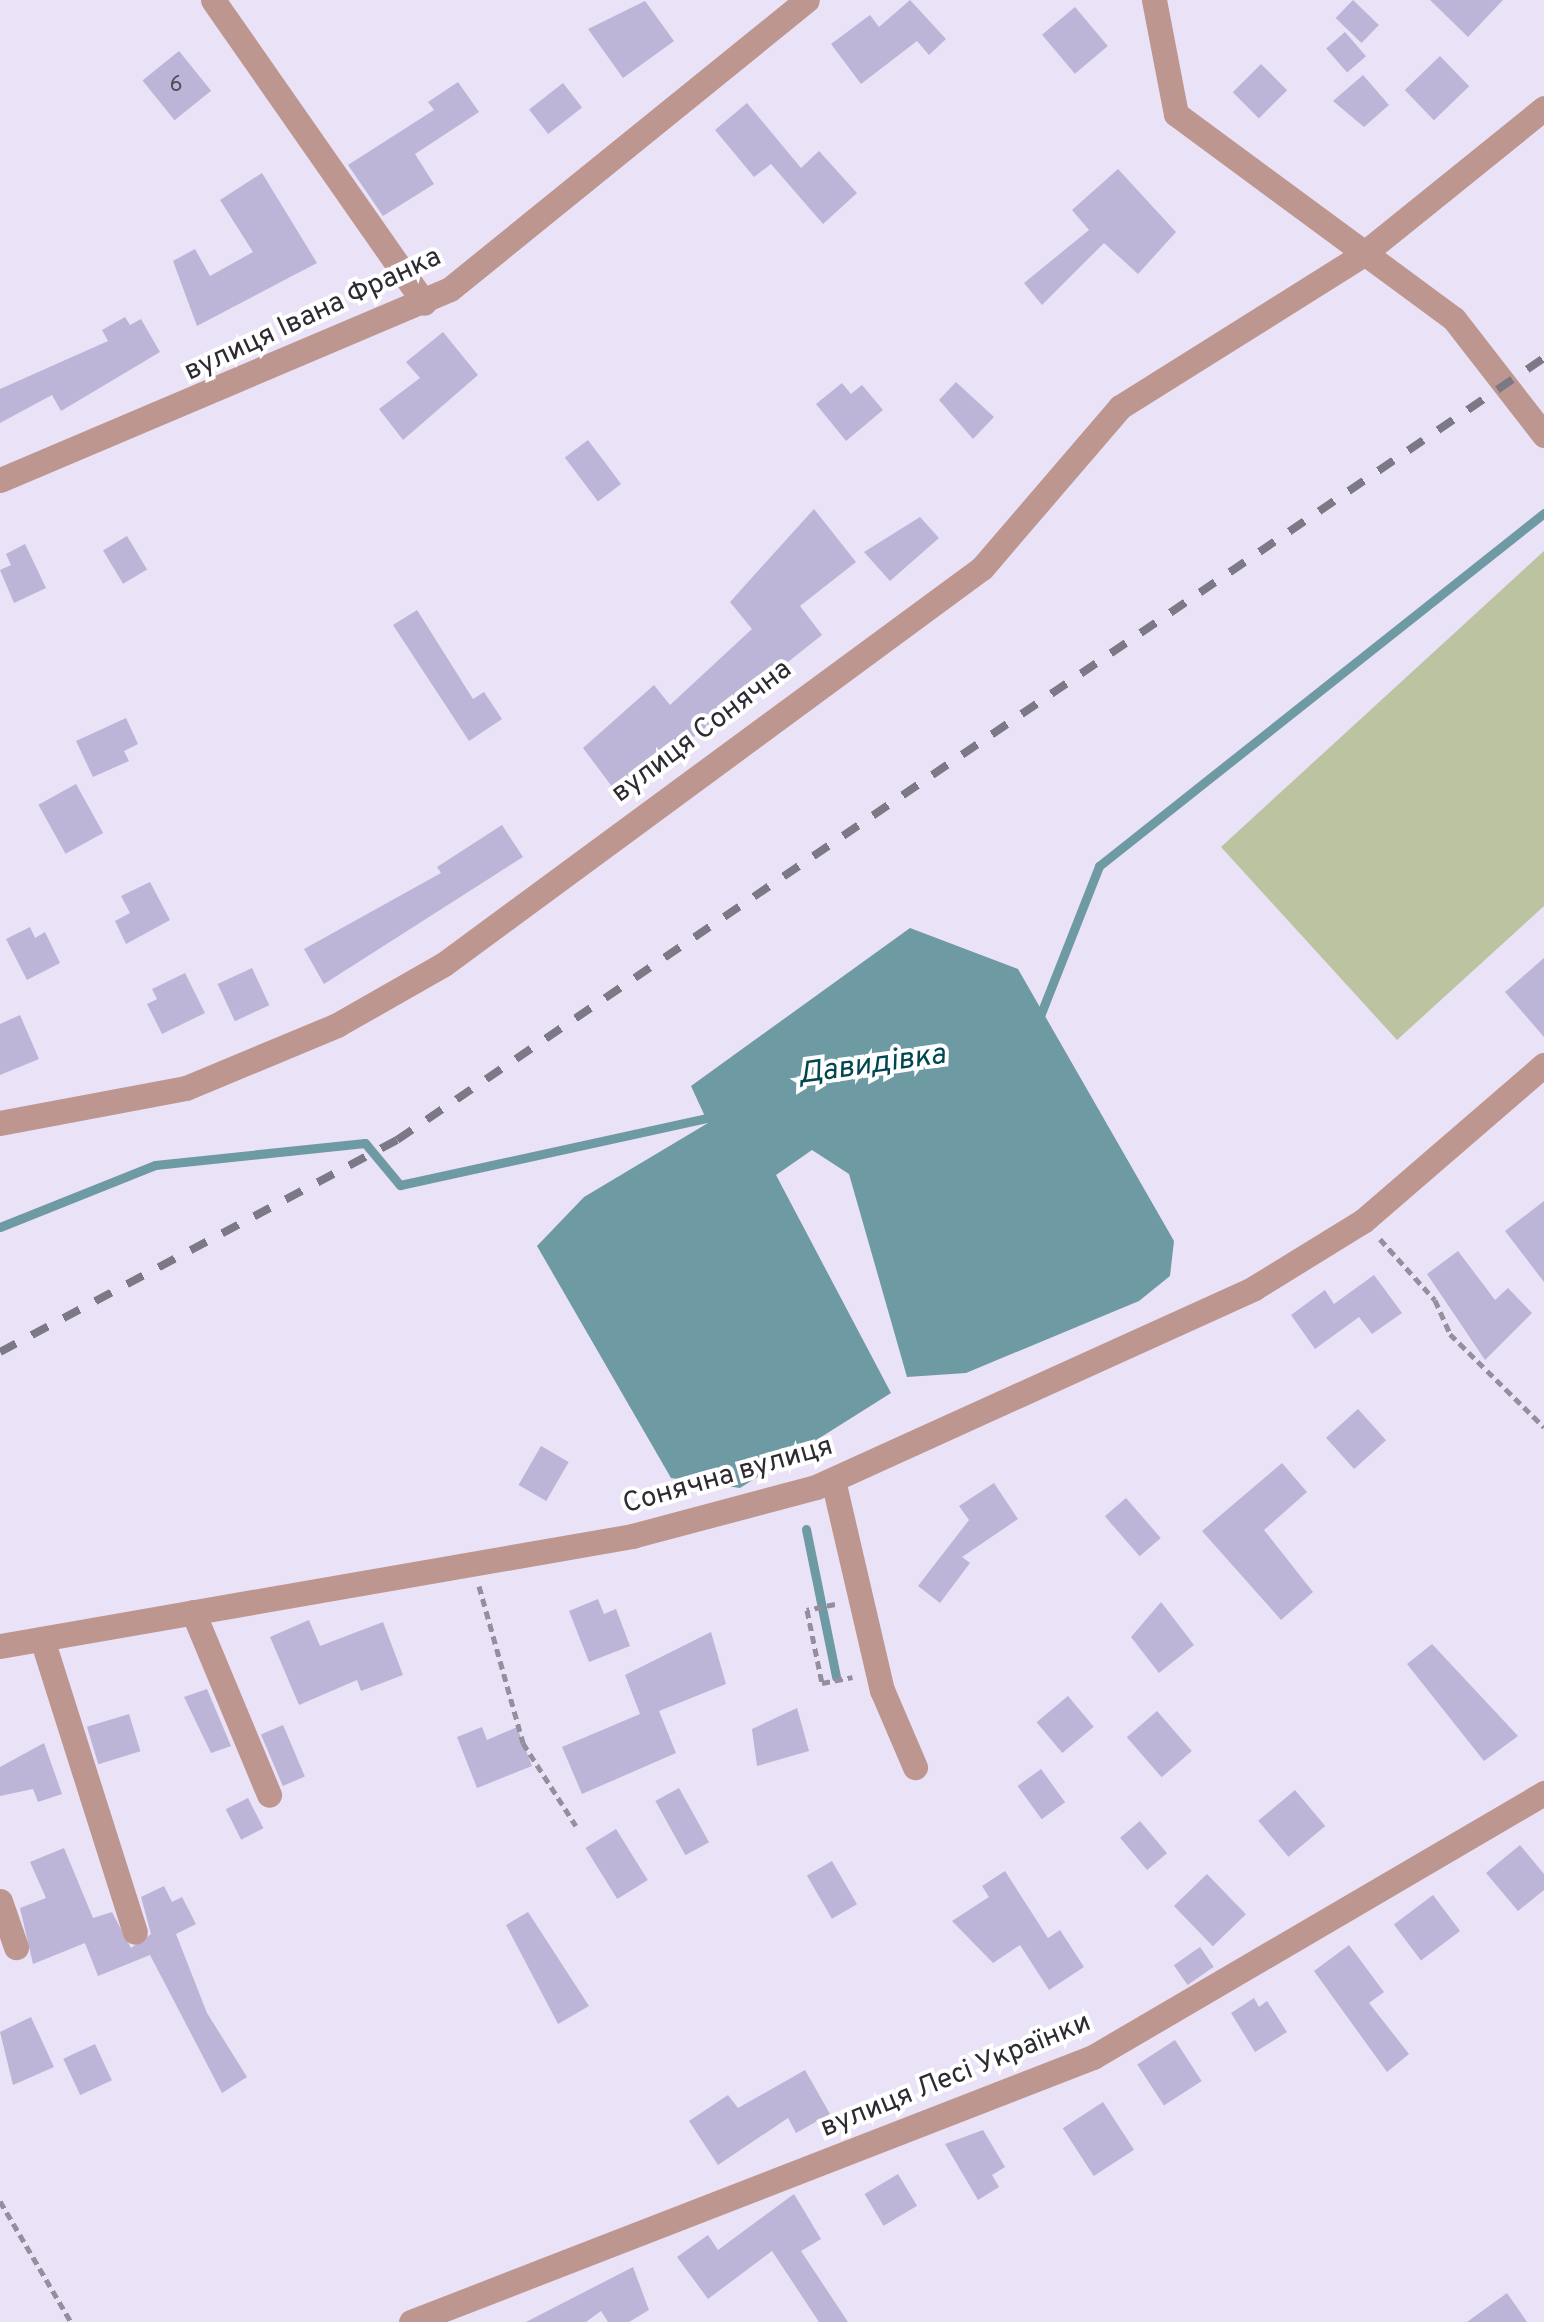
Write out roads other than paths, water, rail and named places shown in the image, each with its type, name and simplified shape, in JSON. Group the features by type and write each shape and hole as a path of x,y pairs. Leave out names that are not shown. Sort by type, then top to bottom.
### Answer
{"street":[{"path":"213,0 424,303"},
{"name":"вулиця Івана Франка","path":"0,480 424,303 807,0"},
{"path":"1154,0 1176,114 1454,320 1544,434"},
{"name":"вулиця Сонячна","path":"0,1122 186,1088 337,1026 444,964 861,648 982,568 1120,406 1362,255 1544,108"},
{"name":"Сонячна вулиця","path":"0,1646 632,1536 833,1480 1254,1288 1363,1221 1544,1064"},
{"path":"833,1480 882,1690 915,1767"},
{"path":"193,1612 269,1794"},
{"path":"42,1639 134,1932"},
{"name":"вулиця Лесі Українки","path":"411,2322 1092,2057 1544,1793"},
{"path":"0,1901 16,1947"}],"water":[{"path":"910,928 1018,969 1174,1241 1170,1276 1139,1301 966,1373 907,1377 849,1174 812,1150 776,1175 891,1393 740,1488 671,1478 537,1246 584,1197 708,1123 691,1086"}],"waterway":[{"name":"Давидівка","path":"1038,1021 1099,866 1544,513"},
{"name":"Давидівка","path":"0,1227 155,1165 365,1143 400,1185 717,1116"},
{"path":"806,1529 836,1677"}],"railway":[{"path":"0,1352 397,1140 1544,358"}]}
